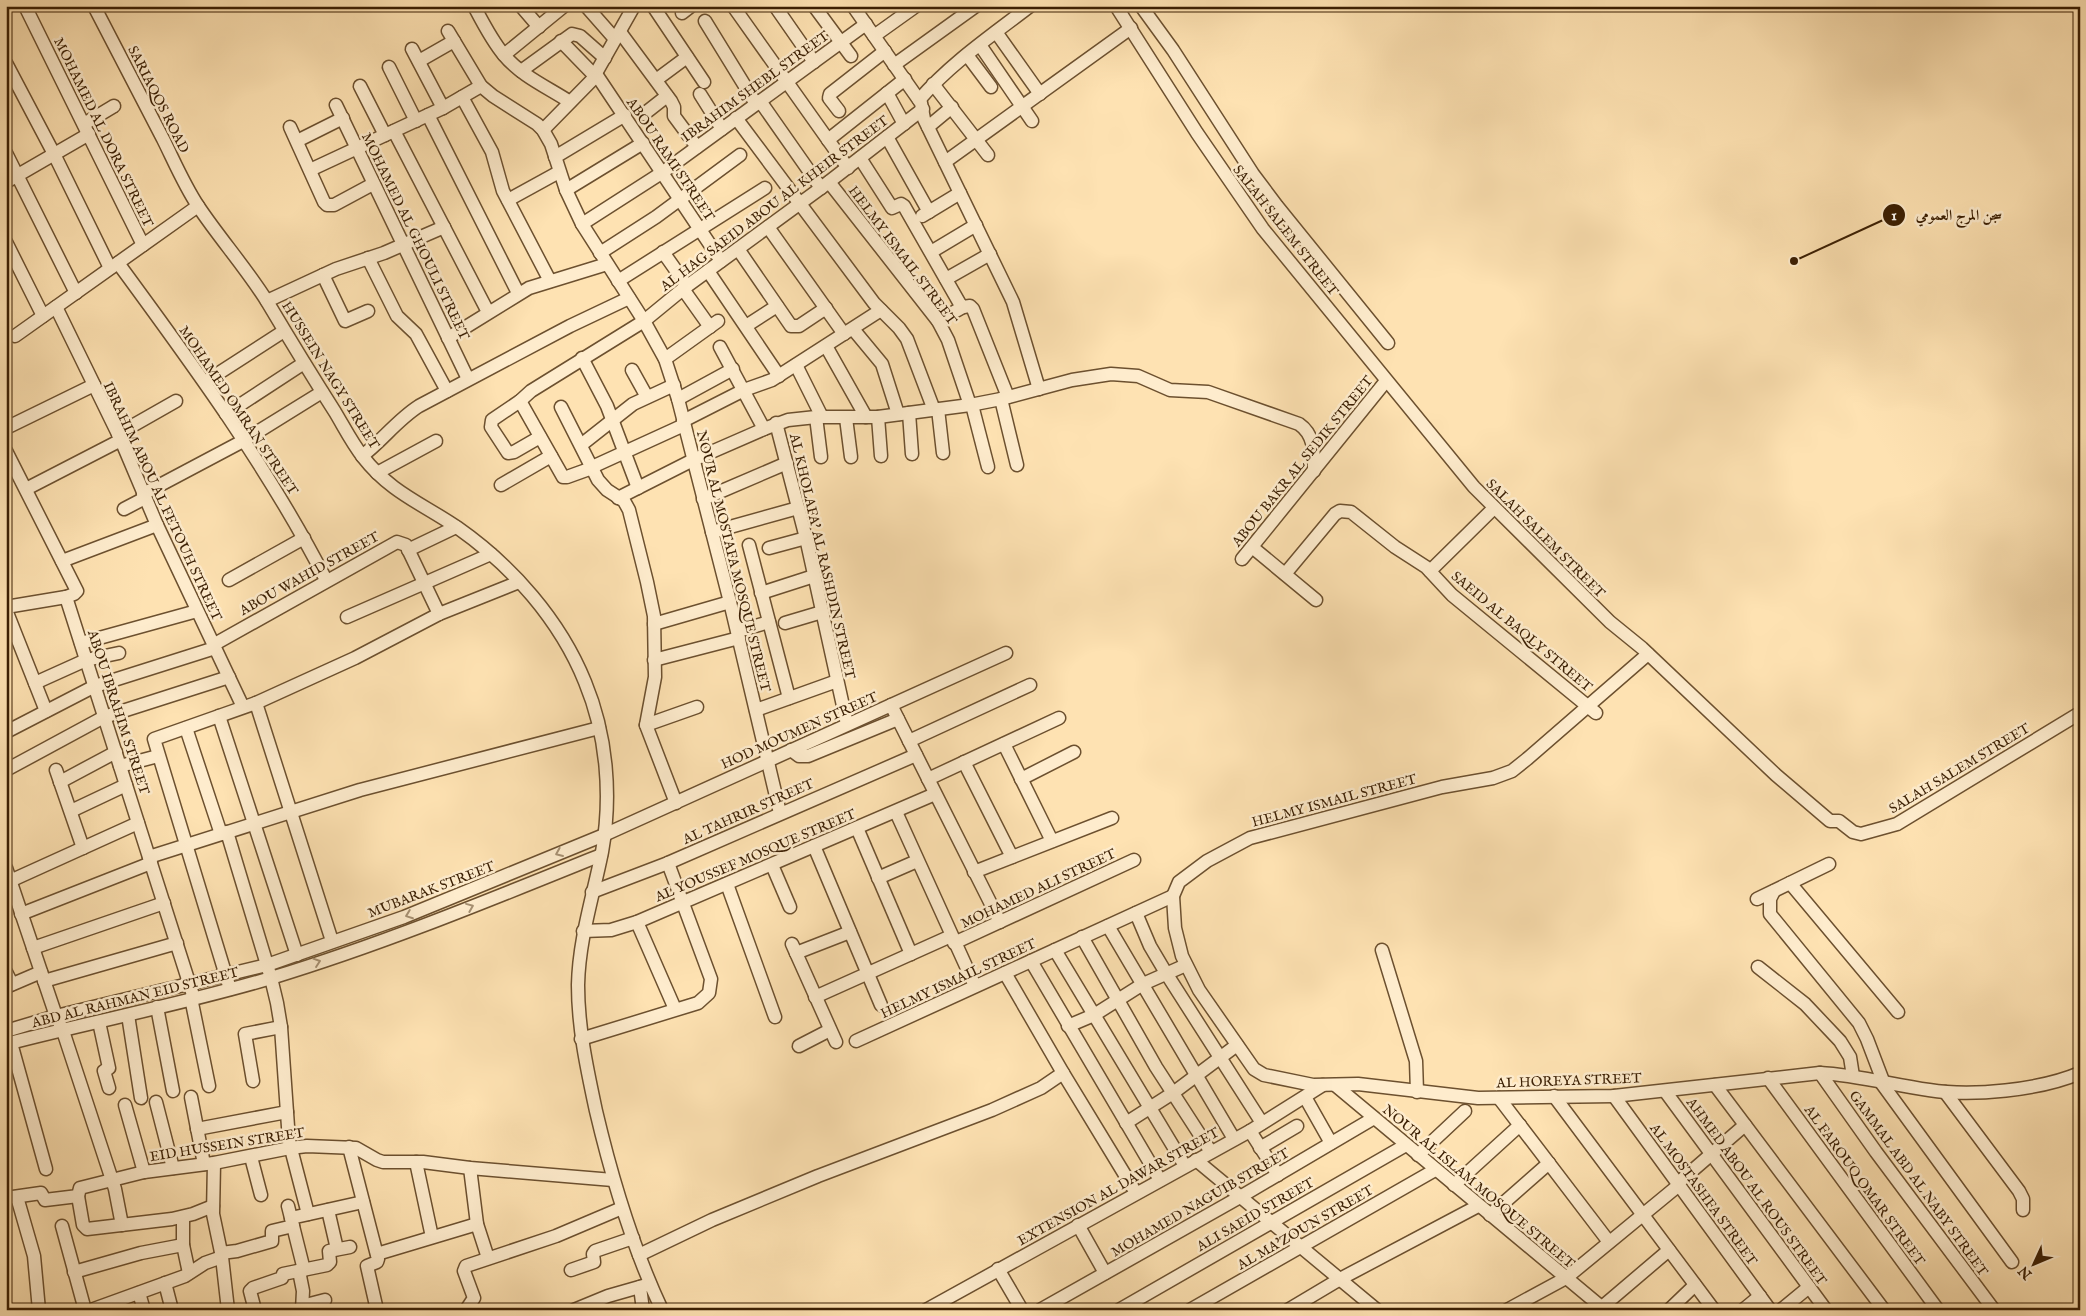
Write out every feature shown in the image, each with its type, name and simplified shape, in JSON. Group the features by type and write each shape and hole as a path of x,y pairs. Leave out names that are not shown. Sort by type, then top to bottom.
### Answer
{"street":[{"name":"MOHAMED AL DORA STREET","path":"26,6 143,245"},
{"name":"SARIAQOS ROAD","path":"94,6 198,206"},
{"path":"474,6 504,56 521,71 570,102"},
{"path":"521,6 539,27"},
{"path":"504,56 564,6"},
{"path":"586,6 617,36 656,80 673,104 674,116 697,147"},
{"path":"419,61 451,36 480,86 544,130 595,75 634,6"},
{"path":"653,6 687,56 722,129"},
{"path":"733,6 848,168"},
{"path":"775,6 814,62"},
{"path":"814,6 851,56"},
{"path":"853,6 905,79 921,105 928,127 1013,302 1039,389"},
{"path":"874,36 916,6"},
{"name":"AL HAG SAEID ABOU AL KHEIR STREET","path":"540,437 514,452 508,453 491,427 494,417 582,358 644,321 685,287 848,168 904,124 921,105 933,84 966,55 1030,6"},
{"name":"SALAH SALEM STREET","path":"1116,6 1232,187 1386,381 1474,487 1582,596 1648,654 1794,791 1830,821 1839,821 1853,832 1861,834 1897,824 2080,713"},
{"path":"1141,6 1174,50 1249,168 1277,206 1388,343"},
{"path":"894,64 968,9"},
{"name":"HELMY ISMAIL STREET","path":"705,21 758,103 938,321 948,340 971,405 988,467"},
{"name":"IBRAHIM SHEBL STREET","path":"582,224 663,172 866,24"},
{"path":"945,162 978,140 1130,28"},
{"path":"996,32 1040,94"},
{"path":"521,71 572,34 576,34 605,58"},
{"name":"ABOU RAMI STREET","path":"561,41 595,75 625,115 722,261"},
{"path":"980,45 1032,121"},
{"path":"412,49 443,108"},
{"path":"839,112 830,98 830,94 885,51"},
{"path":"966,55 991,87"},
{"path":"656,80 687,56"},
{"name":"MOHAMED OMRAN STREET","path":"6,63 114,266 205,382 304,538 326,580"},
{"path":"388,67 416,121"},
{"path":"828,140 905,79"},
{"path":"933,84 988,155"},
{"path":"360,86 444,227 488,312"},
{"path":"310,170 443,108 480,86"},
{"path":"887,94 904,124"},
{"path":"644,114 668,96"},
{"path":"462,97 492,152 500,183 550,281"},
{"name":"MOHAMED AL GHOULI STREET","path":"336,105 468,380"},
{"path":"6,182 54,154 114,106"},
{"path":"928,127 952,107"},
{"path":"428,115 518,293"},
{"path":"555,157 625,115"},
{"path":"297,141 343,118"},
{"path":"736,118 799,204 881,310 907,339 936,410 943,453"},
{"path":"290,127 324,202 331,206 373,184"},
{"name":"NOUR AL MOSTAFA MOSQUE STREET","path":"544,130 566,190 582,224 644,321 665,359 674,385 730,602 780,813"},
{"path":"887,137 929,212"},
{"path":"566,190 643,143"},
{"path":"6,152 76,293"},
{"path":"600,253 656,217 740,155"},
{"path":"860,158 892,208 903,204 963,307"},
{"path":"508,200 560,172"},
{"path":"618,281 765,188"},
{"path":"913,221 960,193"},
{"path":"15,336 198,206"},
{"name":"HUSSEIN NAGY STREET","path":"198,206 267,301 362,456 376,472 411,500 456,527 491,554 519,582 553,624 577,663 591,699 599,728 606,781 604,835 601,855 583,931 578,985 581,1039 613,1180 639,1256 645,1285 662,1310"},
{"path":"931,252 976,225"},
{"path":"267,301 341,266 403,245 444,227"},
{"path":"768,227 826,308 882,364 904,414 912,454"},
{"path":"6,242 43,316"},
{"path":"738,249 791,326 795,326 826,308"},
{"path":"663,252 685,287 714,324 665,359"},
{"path":"946,279 990,254"},
{"path":"368,258 397,316 416,334 447,391"},
{"path":"448,338 518,293 607,264"},
{"path":"708,271 779,376"},
{"path":"323,275 345,322 368,312"},
{"path":"362,456 381,441 410,411 570,326 629,298"},
{"path":"746,326 777,306"},
{"path":"938,321 963,307 970,306 973,308 1005,398 1017,465"},
{"name":"IBRAHIM ABOU AL FETOUH STREET","path":"56,307 119,437 157,525 243,707"},
{"path":"520,401 561,475 565,478 625,452 744,390 779,376 881,310"},
{"path":"205,382 284,331"},
{"path":"826,346 872,417 881,456"},
{"path":"720,347 764,429"},
{"path":"582,358 613,420 638,488"},
{"path":"226,414 304,363"},
{"path":"796,365 819,417 821,457"},
{"path":"678,399 733,369"},
{"path":"632,370 647,397"},
{"path":"618,498 693,460 776,423 819,417 872,417 971,405 1072,380 1111,374 1138,376 1170,390 1208,392 1294,422 1305,428 1312,441 1314,471"},
{"name":"ABOU BAKR AL SEDIK STREET","path":"1242,560 1386,381"},
{"path":"6,428 94,385"},
{"path":"581,445 633,404 674,385"},
{"path":"124,509 322,392"},
{"path":"26,489 119,437 176,401"},
{"path":"561,407 602,486 624,501 629,510 648,582 654,624 654,685 646,725 676,803"},
{"path":"846,418 851,458"},
{"name":"AL KHOLAFA' AL RASHDIN STREET","path":"776,423 806,538 847,724"},
{"path":"376,472 436,440"},
{"path":"6,451 77,590 74,594 66,597 6,609 46,712"},
{"path":"501,485 550,456"},
{"path":"703,499 786,463"},
{"path":"712,532 798,508"},
{"name":"SAEID AL BAQLY STREET","path":"1430,571 1494,508"},
{"name":"SAEID AL BAQLY STREET","path":"1286,574 1335,514 1345,510 1357,516 1395,547 1430,571 1452,595 1592,709"},
{"path":"62,561 157,525"},
{"path":"440,614 408,550 456,527"},
{"path":"229,580 304,538"},
{"path":"769,548 806,538"},
{"name":"ABOU WAHID STREET","path":"6,732 95,686 214,647 326,580 397,542 402,542 408,550"},
{"path":"749,546 789,698"},
{"path":"1252,547 1316,600"},
{"path":"347,617 491,554"},
{"path":"761,593 814,576"},
{"path":"230,989 153,741 159,736 256,702 356,658 440,614 519,582"},
{"name":"ABOU IBRAHIM STREET","path":"66,597 190,985 209,1086"},
{"path":"654,624 730,602"},
{"path":"81,643 197,610"},
{"path":"785,623 822,612"},
{"path":"654,660 738,635 769,622"},
{"path":"35,682 86,660 119,653"},
{"name":"HOD MOUMEN STREET","path":"604,835 1006,653"},
{"name":"HELMY ISMAIL STREET","path":"856,1040 1173,896 1174,888 1185,876 1250,838 1442,787 1493,778 1512,771 1592,709 1648,654"},
{"path":"6,770 104,717 229,676"},
{"path":"756,710 838,681"},
{"path":"909,741 1030,685"},
{"path":"256,702 332,941"},
{"path":"891,705 1000,922"},
{"path":"646,725 697,707"},
{"path":"219,716 297,955"},
{"path":"792,750 799,756 808,756 898,718"},
{"path":"928,779 1059,718"},
{"path":"186,728 224,833 271,978 281,1027 290,1148 308,1214"},
{"path":"22,914 185,846 255,823 360,790 599,728"},
{"path":"1004,744 1052,841"},
{"path":"60,782 116,752"},
{"path":"1021,779 1074,752"},
{"name":"AL TAHRIR STREET","path":"592,892 668,863 916,755"},
{"path":"120,766 158,756"},
{"path":"964,762 1012,857"},
{"path":"56,770 83,848"},
{"path":"71,811 126,785"},
{"name":"AL YOUSSEF MOSQUE STREET","path":"583,931 611,930 637,922 935,794"},
{"path":"896,812 975,986"},
{"path":"974,872 1112,818"},
{"path":"10,881 138,823"},
{"path":"857,828 911,954"},
{"name":"MUBARAK STREET","path":"267,965 434,905 604,835"},
{"path":"814,846 881,1005"},
{"path":"271,978 439,920 601,855"},
{"name":"MOHAMED ALI STREET","path":"815,997 911,954 1000,922 1134,860"},
{"path":"878,878 917,861"},
{"path":"581,1039 676,1010 704,999 711,986 711,979 668,863"},
{"path":"1757,899 1829,864"},
{"path":"772,865 790,907"},
{"path":"6,868 10,881 11,897 22,914 42,977 63,1031 118,1199 122,1225"},
{"path":"1790,883 1898,1012"},
{"path":"727,884 775,1017"},
{"path":"1774,890 1770,899 1770,914 1858,1023 1867,1039 1882,1081 2012,1262"},
{"name":"AL HOREYA STREET","path":"1173,896 1177,937 1186,965 1199,990 1254,1069 1264,1075 1329,1085 1358,1084 1457,1097 1499,1098 1614,1096 1820,1073 1853,1076 1945,1092 2038,1086 2080,1074"},
{"path":"33,948 164,903"},
{"path":"434,905 439,920"},
{"path":"1136,913 1150,946 1166,973 1262,1123"},
{"path":"637,922 676,1010"},
{"path":"1108,926 1234,1139"},
{"path":"799,1046 833,1036 794,949 850,932"},
{"path":"1082,937 1173,1093 1211,1152"},
{"path":"6,972 9,986 176,943"},
{"path":"1055,950 1150,1109 1191,1163 1240,1197 1377,1310"},
{"path":"1382,950 1416,1061 1417,1092"},
{"path":"1030,961 1160,1180"},
{"name":"ABD AL RAHMAN EID STREET","path":"8,1039 56,1016 267,965"},
{"path":"1068,1026 1094,1015 1119,1001 1143,984 1186,965"},
{"path":"1758,967 1805,1004 1840,1041 1850,1057 1853,1076"},
{"path":"1005,973 1136,1193"},
{"name":"ABD AL RAHMAN EID STREET","path":"8,1039 63,1031 271,978"},
{"path":"157,1007 173,1091"},
{"path":"128,1015 141,1098"},
{"path":"99,1022 109,1068 104,1071 109,1088"},
{"path":"253,1081 246,1034 281,1027"},
{"path":"8,1039 46,1169"},
{"path":"1126,1123 1173,1093 1237,1045"},
{"path":"639,1256 712,1220 818,1176 992,1110 1041,1088 1063,1073"},
{"name":"GAMMAL ABD AL NABY STREET","path":"1820,1073 1882,1160 1994,1310"},
{"name":"AL FAROUQ OMAR STREET","path":"1768,1078 1938,1310"},
{"name":"EXTENSION AL DAWAR STREET","path":"926,1310 1250,1130 1305,1096 1329,1085"},
{"name":"NOUR AL ISLAM MOSQUE STREET","path":"1329,1085 1374,1118 1603,1308"},
{"path":"1715,1085 1884,1310"},
{"name":"AHMED ABOU AL ROUS STREET","path":"1665,1090 1826,1310"},
{"path":"1945,1092 2019,1190 2023,1199 2022,1210"},
{"path":"1305,1096 1331,1143"},
{"path":"1554,1096 1714,1310"},
{"name":"AL MOSTASHFA STREET","path":"1614,1096 1770,1310"},
{"path":"191,1097 197,1129 209,1163 213,1206 222,1255 228,1310"},
{"path":"1499,1098 1609,1242"},
{"path":"156,1102 173,1168"},
{"path":"126,1105 144,1172"},
{"path":"197,1129 287,1112"},
{"path":"1418,1155 1465,1112"},
{"name":"MOHAMED NAGUIB STREET","path":"1040,1310 1240,1197 1374,1118"},
{"path":"1454,1185 1520,1125"},
{"path":"1507,1310 1566,1278 1679,1184 1745,1125"},
{"path":"1260,1148 1297,1126"},
{"path":"1250,1130 1278,1175"},
{"name":"ALI SAEID STREET","path":"1119,1310 1406,1145"},
{"path":"348,1147 377,1254 377,1262 367,1266 378,1310"},
{"name":"EID HUSSEIN STREET","path":"11,1197 41,1193 45,1200 78,1196 79,1188 111,1179 144,1172 250,1157 290,1148 348,1147 356,1148 383,1162 416,1162 613,1180"},
{"path":"250,1157 261,1195"},
{"path":"416,1162 432,1237"},
{"path":"1490,1215 1549,1163"},
{"path":"470,1168 477,1224 488,1258"},
{"name":"AL MA'ZOUN STREET","path":"1190,1310 1436,1170"},
{"path":"78,1196 83,1225 87,1229 183,1217 213,1206"},
{"path":"11,1197 36,1264 39,1310"},
{"path":"91,1310 189,1273 204,1263 222,1255 272,1241 272,1231 291,1217 363,1202"},
{"path":"1288,1310 1340,1279 1478,1206"},
{"path":"466,1310 474,1298 464,1269 466,1266 556,1236 622,1208"},
{"path":"255,1310 251,1289 282,1278 283,1274 328,1264 329,1251 344,1248 328,1210"},
{"path":"183,1217 183,1245 189,1273"},
{"path":"291,1217 302,1270 302,1308 325,1300"},
{"path":"377,1254 477,1224"},
{"path":"1078,1225 1105,1273"},
{"path":"62,1226 84,1310"},
{"path":"571,1270 594,1262 593,1254 595,1251 633,1238"},
{"path":"74,1272 141,1253 183,1245"},
{"path":"1603,1308 1669,1250"},
{"path":"998,1269 1022,1310"},
{"path":"165,1283 172,1310"},
{"path":"574,1310 645,1285 643,1310"},
{"path":"1669,1310 1695,1285"},
{"path":"1781,1310 1809,1287"},
{"path":"139,1292 144,1310"},
{"path":"1743,1310 1760,1296"}],"place":[{"name":"سجن المرج العمومي","path":"1794,261"}]}
